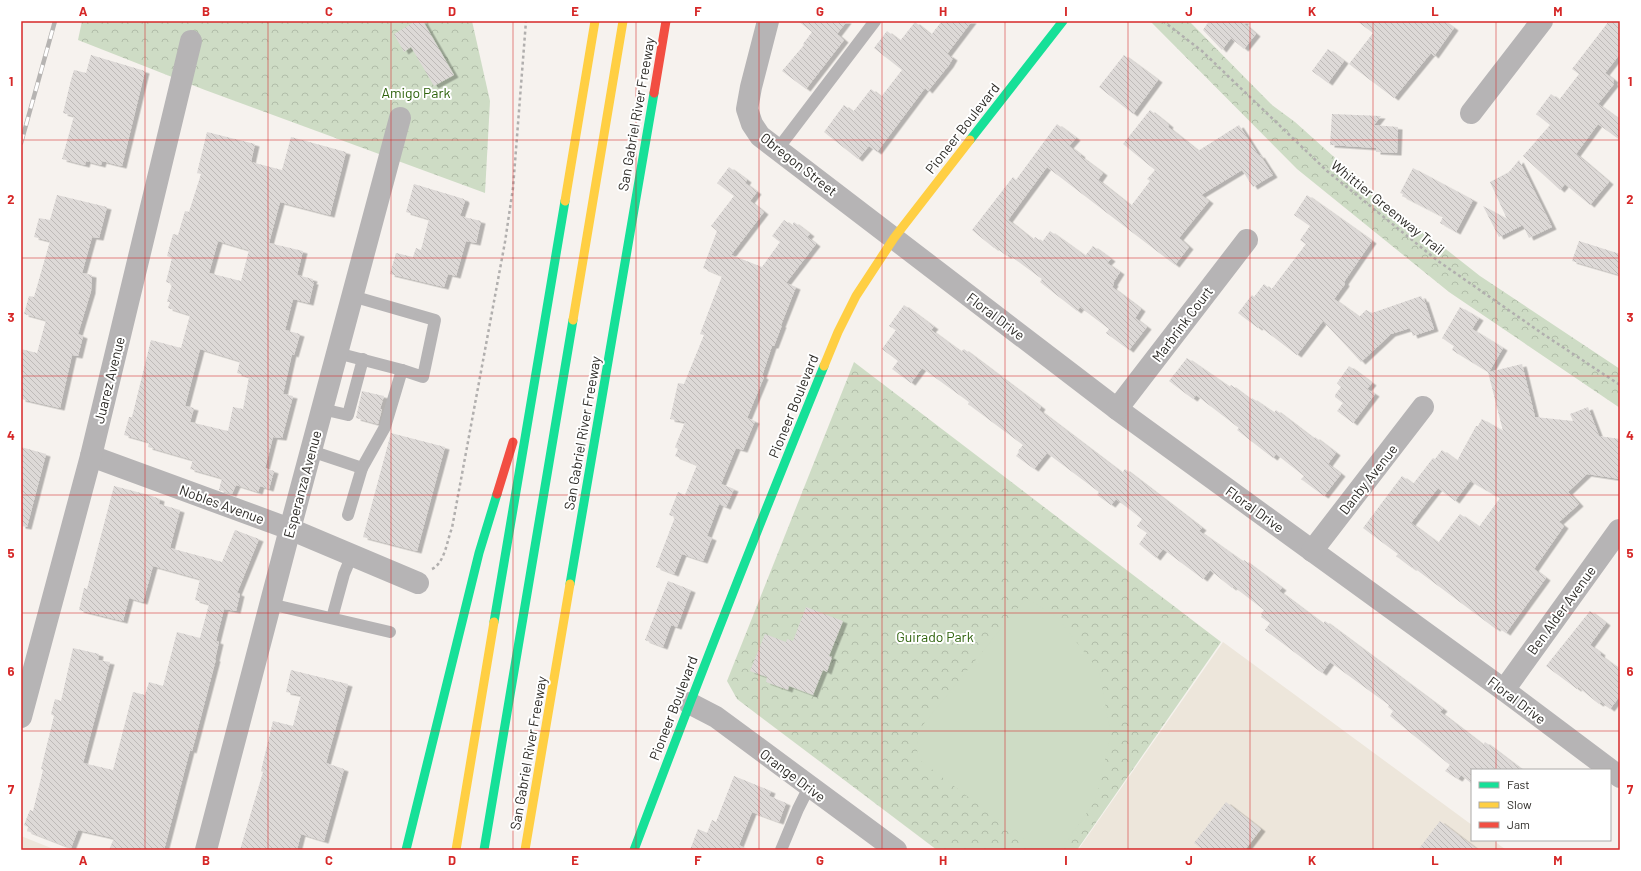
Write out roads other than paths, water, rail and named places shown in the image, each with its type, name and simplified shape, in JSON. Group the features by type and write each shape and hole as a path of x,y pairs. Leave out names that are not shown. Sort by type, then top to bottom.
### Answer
{"main road":[{"path":"456,850 595,21"},
{"path":"484,850 623,21"},
{"name":"San Gabriel River Freeway","path":"525,850 666,21"},
{"name":"Pioneer Boulevard","path":"634,850 689,703 838,332 856,296 894,238 1063,21"},
{"path":"406,850 479,553 538,363"}],"street":[{"name":"Obregon Street","path":"768,21 751,86 747,109 752,124 760,136 777,150 894,238"},
{"path":"1471,113 1542,21"},
{"name":"Juarez Avenue","path":"21,717 91,456 190,41"},
{"name":"Esperanza Avenue","path":"206,850 310,451 400,118"},
{"name":"Floral Drive","path":"894,238 1117,409 1504,690 1609,769"},
{"name":"Marbrink Court","path":"1117,409 1247,240"},
{"name":"Danby Avenue","path":"1312,551 1423,407"},
{"name":"Nobles Avenue","path":"91,456 290,529 408,579"},
{"name":"Ben Alder Avenue","path":"1504,690 1619,530"},
{"name":"Orange Drive","path":"689,703 716,717 896,850"},
{"name":"Floral Drive","path":"1611,770 1620,777"}],"lane":[{"path":"777,150 875,21"},
{"path":"337,353 363,359 423,377 435,320 352,296"},
{"path":"322,409 348,415 363,359"},
{"path":"348,515 362,468 385,427 402,370"},
{"path":"310,451 362,468"},
{"path":"332,618 344,574 352,555"},
{"path":"270,604 390,632"},
{"path":"781,850 809,787"}],"railway":[{"path":"21,143 55,21"}],"park label":[{"name":"Amigo Park","path":"416,92"},
{"name":"Guirado Park","path":"935,636"}]}
